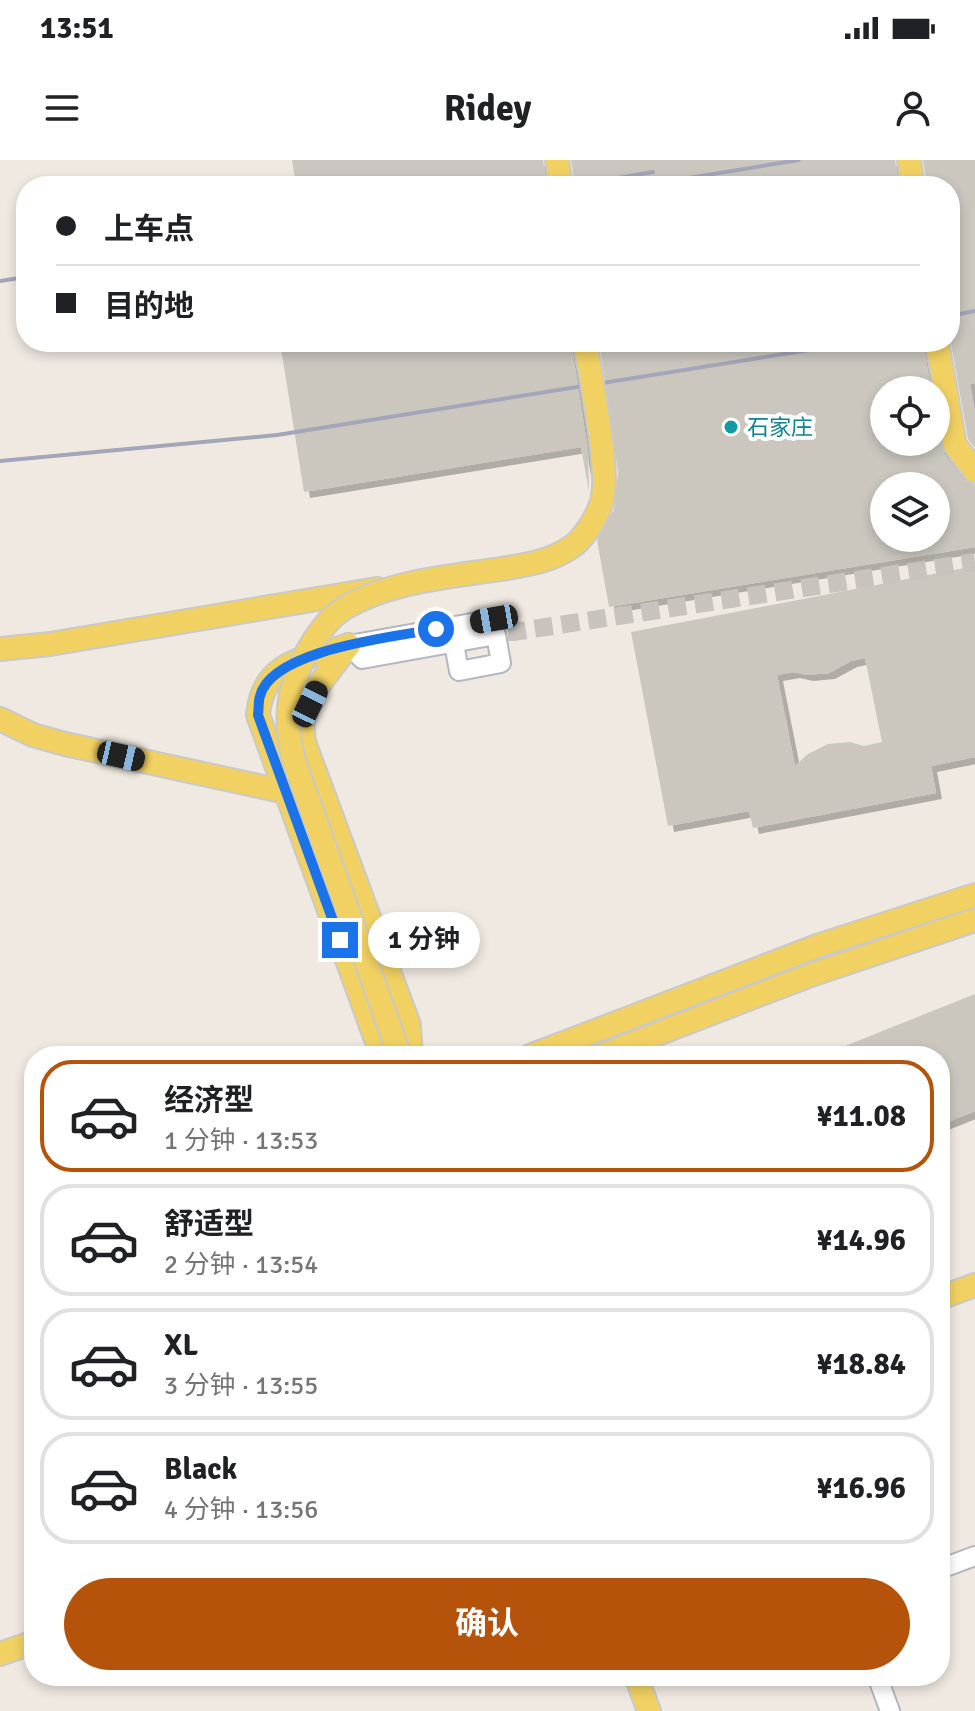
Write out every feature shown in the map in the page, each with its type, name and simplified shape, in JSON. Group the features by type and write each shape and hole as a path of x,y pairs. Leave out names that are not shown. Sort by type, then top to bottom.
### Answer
{"main road":[{"path":"0,649 50,644 542,562 572,547 603,502 604,471 586,352"},
{"path":"939,352 955,445 975,471"},
{"path":"396,1046 294,761 287,732 288,704 297,670 316,635 341,610 402,585"},
{"path":"349,645 292,663 273,676 260,694 258,715 378,1046"},
{"path":"349,645 318,686 302,721 304,742 409,1025 410,1046"},
{"path":"4,724 65,744 288,794 324,797"},
{"path":"556,1046 820,945 975,895"},
{"path":"626,1046 808,976 975,920"},
{"path":"950,1294 975,1285"},
{"path":"950,1307 975,1298"},
{"path":"0,1641 24,1632"},
{"path":"0,1654 24,1646"},
{"path":"624,1686 633,1711"},
{"path":"640,1686 649,1711"}],"street":[{"path":"349,645 494,619"},
{"path":"349,645 362,659 496,635 501,663 459,671 455,649"},
{"path":"950,1565 975,1556"},
{"path":"881,1686 890,1711"}],"building":[{"path":"292,160 543,160 545,176 294,176"},
{"path":"571,160 895,160 897,176 573,176"},
{"path":"923,160 975,160 975,383 970,384 975,412 975,448 968,439 952,352 960,352 960,176 925,176"},
{"path":"282,352 573,352 588,451 589,492 581,447 304,492"},
{"name":"石家庄","path":"600,352 925,352 929,376 870,376 870,456 946,456 964,480 975,485 975,547 950,551 950,472 870,472 870,552 944,552 609,607 597,540 614,509 618,472"},
{"path":"975,566 975,757 931,766 936,793 753,828 749,811 668,826 631,632","holes":["865,658 882,742 864,746 850,742 828,744 808,754 795,766 777,675 829,673 851,661"]},
{"path":"975,994 975,1111 950,1121 950,1046 845,1046"}],"tunnel":[{"path":"481,632 513,632 975,562"}],"railway":[{"path":"701,176 799,160"},
{"path":"629,176 653,172"},
{"path":"0,281 16,279"},
{"path":"960,314 975,311"},
{"path":"0,461 277,435 796,352"}],"place":[{"name":"石家庄","path":"731,427"}],"route":[{"path":"340,940 258,715 260,694 273,676 308,656 436,629"}]}
